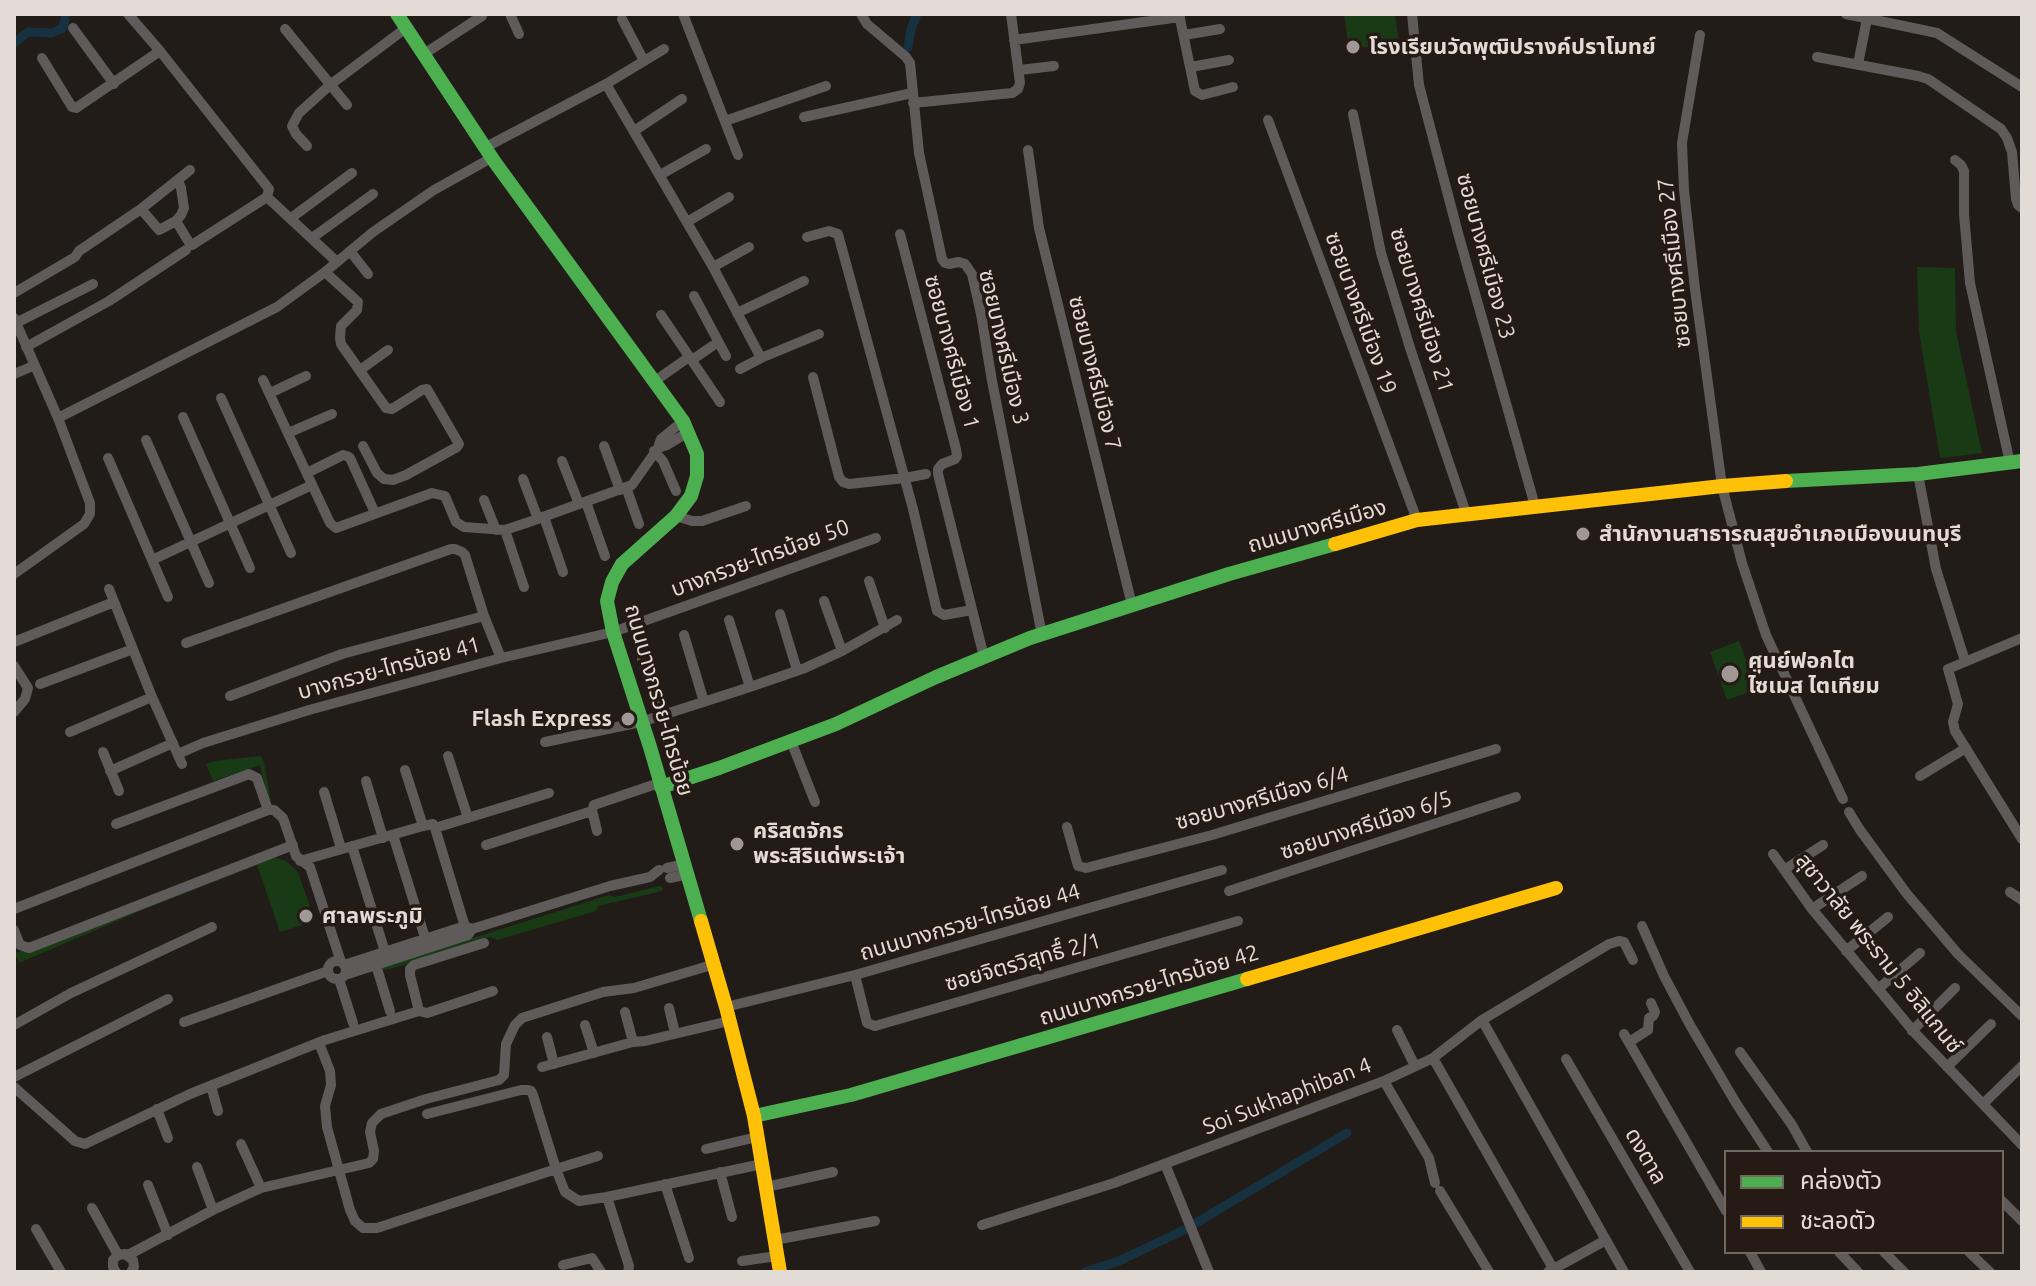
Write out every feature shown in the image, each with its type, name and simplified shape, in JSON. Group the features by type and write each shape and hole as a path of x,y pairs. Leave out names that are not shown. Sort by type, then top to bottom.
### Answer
{"street":[{"path":"128,14 268,187 267,197"},
{"name":"ถนนบางกรวย-ไทรน้อย","path":"397,14 490,152 655,381 685,427 697,454 697,476 691,496 676,516 622,564 612,582 607,601 613,632 728,1014 754,1116 780,1272"},
{"path":"510,14 519,34"},
{"path":"683,14 738,155"},
{"name":"ซอยบางศรีเมือง 3","path":"861,14 867,24 910,63 919,153 942,259 945,263 965,264 975,284 1042,635"},
{"path":"804,117 913,98 1012,93 1020,83 1011,14"},
{"name":"ซอยบางศรีเมือง 23","path":"1412,14 1419,85 1535,506"},
{"path":"1846,14 1868,16 1937,33 2020,83"},
{"path":"1014,40 1179,15 1195,91 1202,95 1233,87"},
{"path":"424,54 482,16"},
{"path":"1858,64 1868,16"},
{"path":"622,19 644,61"},
{"path":"73,28 114,84"},
{"path":"307,146 292,126 299,113 330,85 406,28"},
{"path":"285,29 347,105"},
{"path":"1184,35 1220,29"},
{"name":"ซอยบางศรีเมือง 27","path":"1700,35 1682,143 1684,190 1722,486 1742,563 1766,635 1843,799"},
{"path":"58,418 277,307 373,232 490,152 664,49"},
{"path":"42,58 73,108 76,108 160,51"},
{"path":"1817,57 1928,79 2001,129 2012,152 2016,199 2022,208"},
{"path":"1191,67 1229,60"},
{"path":"1019,70 1054,66"},
{"path":"606,84 713,267 761,358"},
{"path":"725,121 826,86"},
{"path":"634,131 682,99"},
{"name":"ซอยบางศรีเมือง 21","path":"1353,114 1381,253 1466,513"},
{"name":"ซอยบางศรีเมือง 19","path":"1268,120 1417,520"},
{"path":"660,175 706,149"},
{"name":"ซอยบางศรีเมือง 7","path":"1028,150 1039,228 1132,605"},
{"path":"1955,160 1964,171 1970,283 2016,462"},
{"path":"14,293 75,257 190,170"},
{"path":"291,218 352,173"},
{"path":"141,209 159,230 176,221 184,208 178,180"},
{"path":"312,238 373,194"},
{"path":"267,197 337,262"},
{"path":"176,221 192,245 267,197"},
{"path":"687,222 729,197"},
{"path":"807,237 829,231 838,234 905,478 937,611 944,615 972,610"},
{"name":"ซอยบางศรีเมือง 1","path":"900,234 956,449 955,459 942,464 938,474 984,657"},
{"path":"713,267 749,247"},
{"path":"26,347 109,301 186,250"},
{"path":"350,251 368,274"},
{"path":"325,272 358,302 357,310 341,326 341,344 388,409 427,389 459,444 393,480 384,479 377,473 363,446"},
{"path":"737,313 804,281"},
{"path":"14,574 84,524 90,514 90,503 58,418 15,321 93,284"},
{"path":"694,296 726,356"},
{"path":"661,315 720,402"},
{"path":"740,369 819,334"},
{"path":"655,381 718,342"},
{"path":"360,370 388,350"},
{"path":"14,374 33,366"},
{"path":"270,393 306,376"},
{"path":"813,377 839,477 843,482 849,484 926,474"},
{"path":"263,380 333,527 338,528 437,493 445,496 459,525 500,530 632,485 661,439 685,427"},
{"path":"221,398 291,553"},
{"path":"288,433 332,414"},
{"path":"183,417 250,568"},
{"path":"146,440 209,583"},
{"path":"604,446 639,524"},
{"path":"656,450 676,491"},
{"path":"307,473 343,455 348,457 375,513"},
{"path":"108,458 168,597"},
{"path":"562,461 605,556"},
{"name":"ถนนบางศรีเมือง","path":"660,785 719,768 836,724 984,657 1042,635 1417,520 1722,486 1918,474 2016,462"},
{"path":"1918,474 1936,569 1965,661"},
{"path":"523,479 563,572"},
{"path":"152,560 312,485"},
{"path":"484,500 524,587"},
{"path":"676,516 702,521 746,506"},
{"name":"บางกรวย-ไทรน้อย 50","path":"613,632 876,538"},
{"path":"186,643 451,549 465,555 501,658"},
{"path":"869,581 885,628"},
{"path":"109,589 173,743 110,771"},
{"path":"824,601 842,651"},
{"path":"14,641 114,602"},
{"path":"780,614 797,670"},
{"path":"230,696 342,654 484,616"},
{"path":"729,620 750,687"},
{"path":"545,742 641,722 750,687 842,651 897,620"},
{"name":"บางกรวย-ไทรน้อย 41","path":"173,743 180,759 203,743 309,710 501,658 613,632"},
{"path":"684,635 704,702"},
{"path":"2022,638 1948,669 1958,704 1953,726 2022,839"},
{"path":"40,684 133,649"},
{"path":"642,659 660,716"},
{"path":"14,666 28,688 25,699 14,712"},
{"path":"70,732 152,697"},
{"path":"791,741 815,802"},
{"path":"1920,776 1966,748"},
{"name":"ซอยบางศรีเมือง 6/4","path":"1067,827 1078,866 1086,868 1212,835 1496,749"},
{"path":"103,752 119,791"},
{"path":"448,756 468,818"},
{"path":"405,770 423,826"},
{"path":"116,824 249,774 257,778 268,810"},
{"path":"366,781 427,943"},
{"path":"597,831 592,811 594,805 660,785"},
{"path":"324,792 341,848"},
{"path":"435,828 549,793"},
{"name":"ซอยบางศรีเมือง 6/5","path":"1229,891 1516,797"},
{"path":"14,909 274,810 283,818 296,856 309,866 313,874 342,970 353,1023"},
{"path":"486,845 592,811"},
{"path":"1849,812 1907,894 1958,954 2022,1016"},
{"path":"300,861 431,824 435,828 469,930"},
{"path":"14,930 20,945 29,948 293,845"},
{"path":"1784,870 1823,845"},
{"path":"352,846 387,957"},
{"name":"สุชาวาลัย พระราม 5 อิลิแกนซ์","path":"1773,854 1812,909 1912,1031 2021,1141"},
{"path":"184,1022 328,971 332,978 342,970 610,886 686,869"},
{"name":"ถนนบางกรวย-ไทรน้อย 44","path":"542,1067 675,1033 855,975 1222,870"},
{"path":"1812,909 1862,876"},
{"name":"ถนนบางกรวย-ไทรน้อย 42","path":"754,1116 851,1095 944,1069 1556,888"},
{"path":"2010,892 2022,900"},
{"path":"1846,951 1888,917"},
{"name":"ซอยจิตรวิสุทธื์ 2/1","path":"855,975 866,1020 870,1026 875,1026 1238,921"},
{"path":"1642,926 1670,988 1767,1150"},
{"path":"14,1025 71,993 212,927"},
{"name":"Soi Sukhaphiban 4","path":"982,1225 1114,1183 1384,1081 1433,1058 1482,1020 1609,944 1624,942 1633,960"},
{"path":"419,1011 410,969 414,965 484,943"},
{"path":"1878,989 1920,953"},
{"path":"443,956 446,970"},
{"path":"342,970 376,965 387,957"},
{"path":"114,1272 113,1260 261,1188 369,1163 374,1151 370,1132 372,1123 381,1114 499,1080 506,1070 506,1044 522,1018 603,992 634,988 715,964"},
{"path":"376,965 390,1011"},
{"path":"1912,1031 1955,988"},
{"path":"14,1087 75,1141 88,1143 157,1109 319,1043 374,1023 419,1011 427,1013 493,991"},
{"path":"14,1077 168,999"},
{"name":"ดงตาล","path":"1651,1003 1655,1012 1649,1018 1648,1030 1627,1038 1724,1208"},
{"path":"669,1008 675,1033"},
{"path":"625,1012 633,1042"},
{"path":"1482,1020 1624,1272"},
{"path":"1947,1067 1991,1024"},
{"path":"585,1025 594,1053"},
{"path":"1397,1030 1415,1066"},
{"path":"547,1037 554,1064"},
{"path":"319,1043 330,1071 331,1085 325,1106 327,1127 350,1210 358,1225 377,1228 598,1156"},
{"path":"1740,1052 1792,1125 1806,1150"},
{"path":"1433,1058 1552,1271 1606,1240"},
{"name":"ดงตาล","path":"1566,1059 1690,1272"},
{"path":"1983,1104 2022,1066"},
{"path":"1384,1081 1429,1158 1438,1187 1489,1272"},
{"path":"211,1086 218,1111"},
{"path":"427,1114 521,1090 531,1091 565,1192 579,1201 762,1164"},
{"path":"157,1109 168,1138"},
{"path":"706,1149 757,1137"},
{"path":"241,1144 261,1188"},
{"path":"1165,1164 1209,1272"},
{"path":"197,1167 213,1210"},
{"path":"720,1172 732,1217"},
{"path":"766,1187 833,1172"},
{"path":"665,1184 689,1258"},
{"path":"148,1185 168,1235"},
{"path":"607,1197 629,1266 628,1272"},
{"path":"2004,1203 2022,1221"},
{"path":"92,1208 123,1255 134,1263 131,1272"},
{"path":"775,1240 875,1221"},
{"path":"36,1229 61,1272"},
{"path":"1751,1254 1761,1272"},
{"path":"1841,1254 1858,1272"},
{"path":"1886,1254 1904,1272"},
{"path":"1971,1254 1990,1272"},
{"path":"742,1261 777,1256"},
{"path":"563,1265 592,1258 601,1272"}],"green space":[{"path":"1344,14 1395,14 1399,43 1349,49"},
{"path":"1917,267 1955,268 1956,332 1982,453 1940,458 1919,332"},
{"path":"1739,641 1757,689 1727,700 1710,652"},
{"path":"261,756 271,801 260,765 213,781 206,764 214,761"},
{"path":"271,856 286,861 298,872 315,921 280,932 257,865 19,963 15,953"},
{"path":"660,886 662,891 598,906 596,911 382,969 609,895 615,897"}],"waterway":[{"path":"14,43 28,32 52,33 63,28 66,14"},
{"path":"908,47 917,14"},
{"path":"1196,1223 1347,1133"},
{"path":"1085,1272 1119,1261 1184,1230"}],"traffic: fast":[{"path":"397,14 494,161 683,421 697,454 697,476 691,496 676,516 622,564 612,582 607,601 613,632 701,921"},
{"path":"1786,481 1918,474 2022,461"},
{"path":"661,787 836,724 936,677 1030,638 1229,574 1335,544"},
{"path":"754,1116 851,1095 1247,979"}],"traffic: slow":[{"path":"1335,544 1417,520 1786,481"},
{"path":"1247,979 1556,888"},
{"path":"701,921 754,1116 780,1272"}],"place":[{"name":"โรงเรียนวัดพุฒิปรางค์ปราโมทย์","path":"1353,47"},
{"name":"สำนักงานสาธารณสุขอำเภอเมืองนนทบุรี","path":"1583,534"},
{"name":"ศูนย์ฟอกไต ไซเมส ไตเทียม","path":"1730,674"},
{"name":"Flash Express","path":"628,719"},
{"name":"คริสตจักร พระสิริแด่พระเจ้า","path":"737,844"},
{"name":"ศาลพระภูมิ","path":"306,916"}]}
